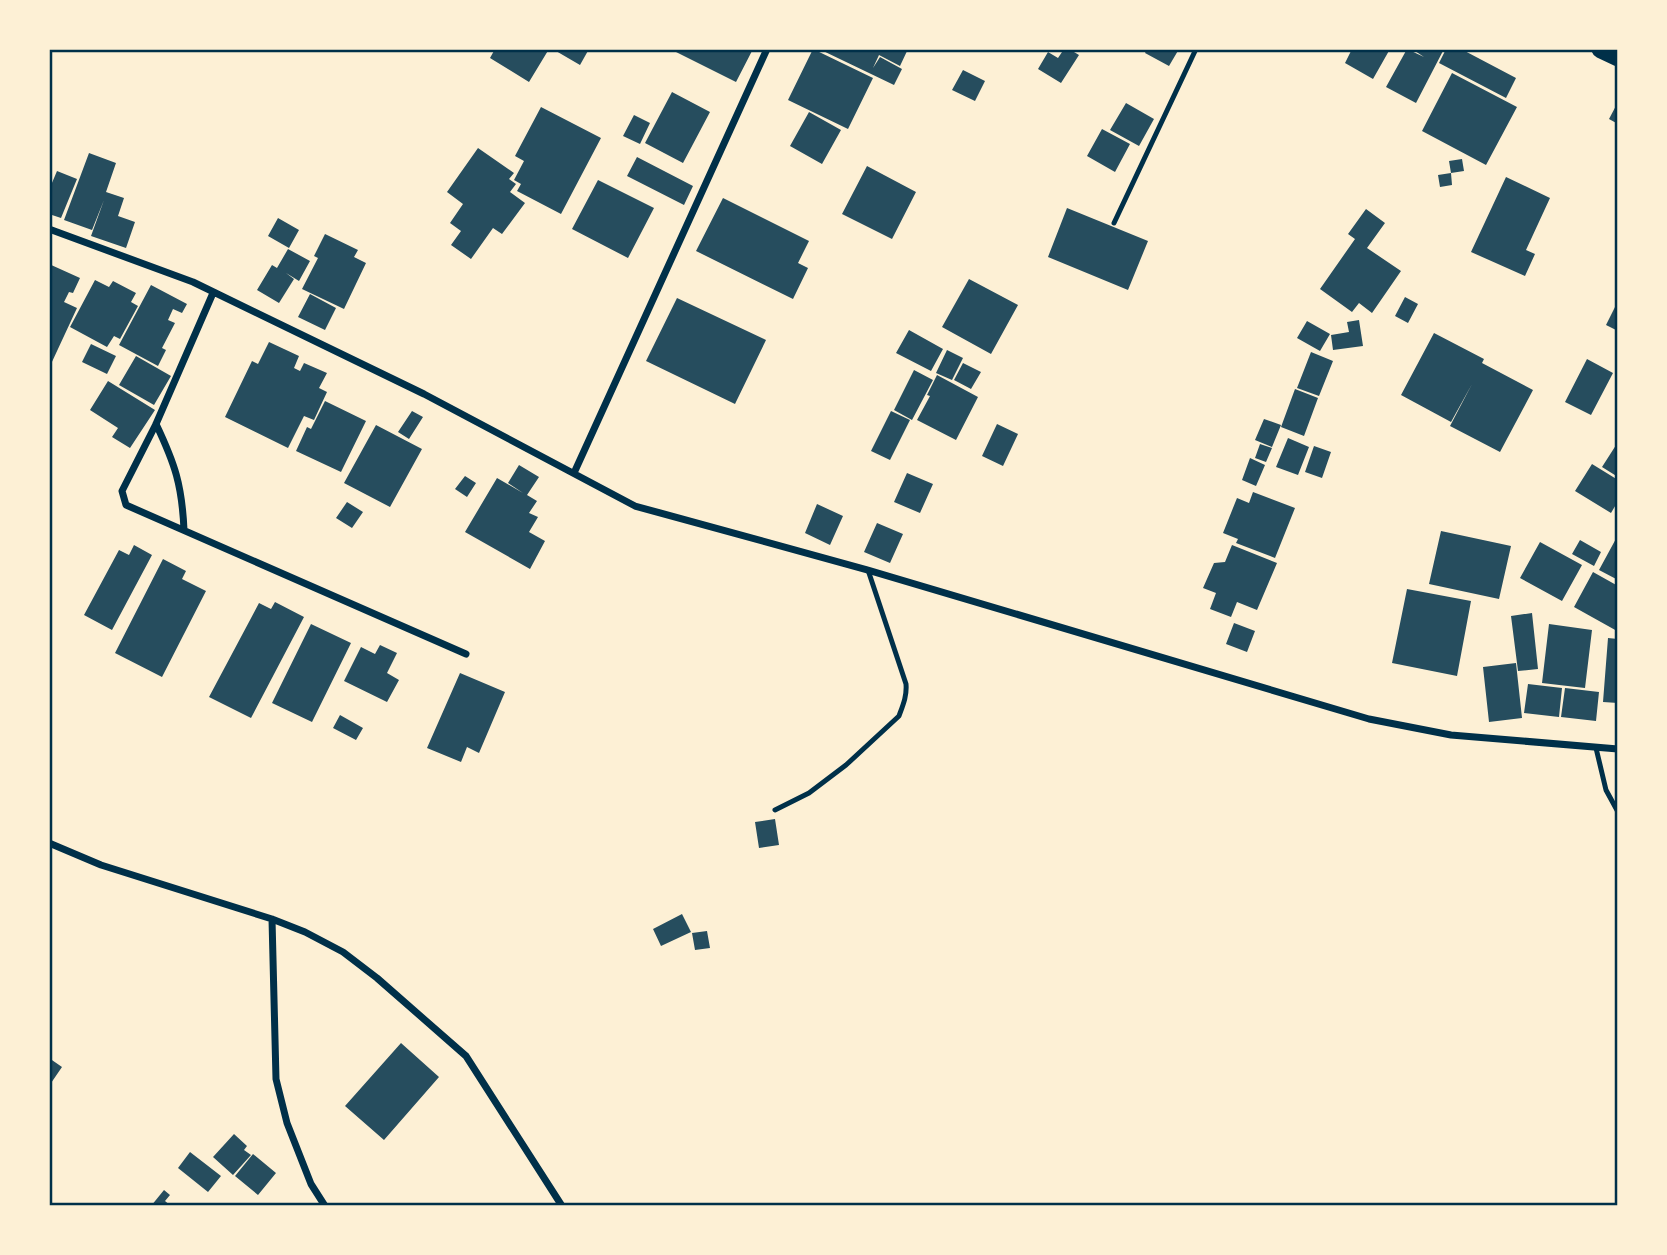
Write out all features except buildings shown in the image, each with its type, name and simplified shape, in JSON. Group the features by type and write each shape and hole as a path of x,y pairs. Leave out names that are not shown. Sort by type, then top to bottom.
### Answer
{"highway":[{"path":"1601,49 1618,57"}],"street":[{"path":"574,472 766,49"},
{"path":"49,229 193,282 424,394 635,506 869,570 1368,719 1451,735 1618,748"},
{"path":"213,293 156,424 122,491 126,505 466,654"},
{"path":"156,424 173,458 184,530"},
{"path":"49,843 101,865 272,919 305,932 343,952 466,1056 562,1206"},
{"path":"272,919 276,1079 288,1123 311,1184 326,1206"}],"lane":[{"path":"1114,223 1196,49"},
{"path":"775,810 809,793 846,765 899,716 904,705 906,684 869,570"},
{"path":"1596,748 1606,790 1618,812"}]}
